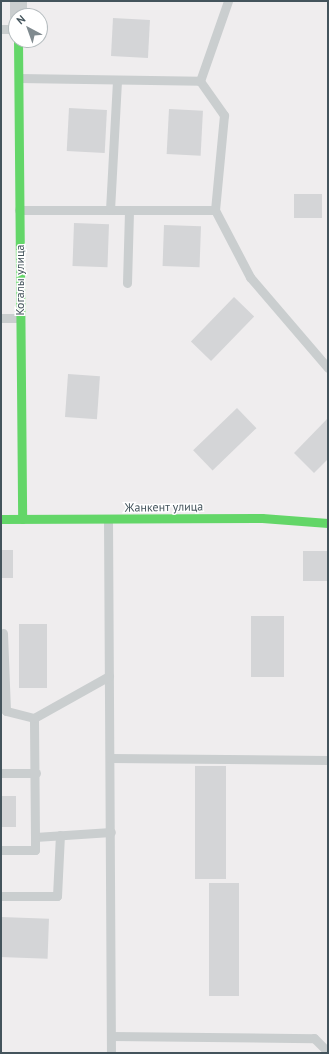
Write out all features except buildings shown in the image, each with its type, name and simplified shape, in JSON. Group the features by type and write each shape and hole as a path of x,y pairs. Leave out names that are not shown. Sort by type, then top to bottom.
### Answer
{"street":[{"name":"Когалы улица","path":"18,48 22,519"},
{"name":"Жанкент улица","path":"1,519 108,520 262,518 328,523"}],"lane":[{"path":"200,81 228,1"},
{"path":"19,78 200,81"},
{"path":"110,210 117,80"},
{"path":"200,81 224,115 215,210 250,277 328,368"},
{"path":"20,210 215,210"},
{"path":"127,283 129,210"},
{"path":"1,318 20,318"},
{"path":"108,520 111,832 111,1053"},
{"path":"3,633 6,711 34,718 109,676"},
{"path":"1,850 35,850 36,773 34,718"},
{"path":"110,758 328,760"},
{"path":"1,773 36,773"},
{"path":"35,838 111,832"},
{"path":"1,896 57,896 60,835"},
{"path":"111,1036 314,1038 328,1052"}],"traffic: fast":[{"path":"18,48 22,519"},
{"path":"1,519 262,518 328,523"}]}
